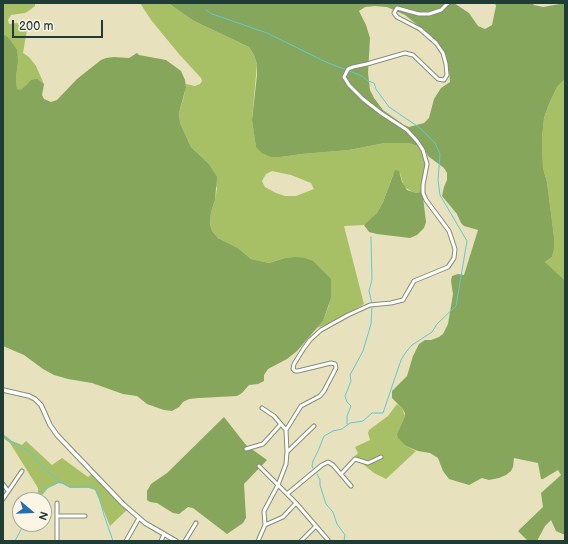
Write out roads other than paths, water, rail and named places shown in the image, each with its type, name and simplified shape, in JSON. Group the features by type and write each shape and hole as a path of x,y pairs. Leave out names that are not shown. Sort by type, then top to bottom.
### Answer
{"street":[{"path":"258,541 265,525 264,511 278,485 286,464 286,430 303,404 322,394 336,368 335,364 331,363 298,371 294,370 294,364 310,340 321,330 367,306 403,300 414,281 448,268 454,258 455,249 449,231 426,200 423,193 427,164 423,150 407,130 363,99 349,85 344,77 348,69 353,67 405,53 413,55 438,79 444,80 446,75 446,64 443,54 436,43 420,29 397,17 394,13 395,9 397,8 418,14 429,14 441,10 448,3"},
{"path":"3,390 29,396 38,402 57,435 123,504 139,518 176,541"},
{"path":"262,408 274,416 286,430"},
{"path":"246,449 263,444 281,424"},
{"path":"287,452 314,426"},
{"path":"342,474 355,458 368,463 381,457"},
{"path":"287,494 324,463 329,462 336,467 351,486"},
{"path":"259,466 296,503 328,540"},
{"path":"3,499 22,471"},
{"path":"3,484 8,491"},
{"path":"265,525 283,517 296,503"},
{"path":"57,504 57,541"},
{"path":"57,516 85,516"},
{"path":"126,541 139,518"},
{"path":"185,541 196,523"},
{"path":"301,541 316,526"},
{"path":"161,541 164,534"}],"waterway":[{"path":"206,10 212,14 267,33 326,62 362,76 368,81 374,83 376,89 389,107 420,128 435,143 440,154 438,180 440,195 467,241 456,306 437,324 432,332 412,345 406,352 401,360 383,413 372,413 363,421 350,423 342,429 333,431 324,436 313,461 313,468"},
{"path":"371,237 372,280 369,291 372,304"},
{"path":"347,424 347,416 351,406 347,402 345,396 351,381 350,375 363,351 371,324 372,307"},
{"path":"3,435 30,452 43,467 60,482 70,487 88,486 95,489 98,493 113,541"},
{"path":"317,474 326,504 333,512 337,524 345,535 344,541"},
{"path":"42,492 60,482"},
{"path":"15,541 20,532"}]}
